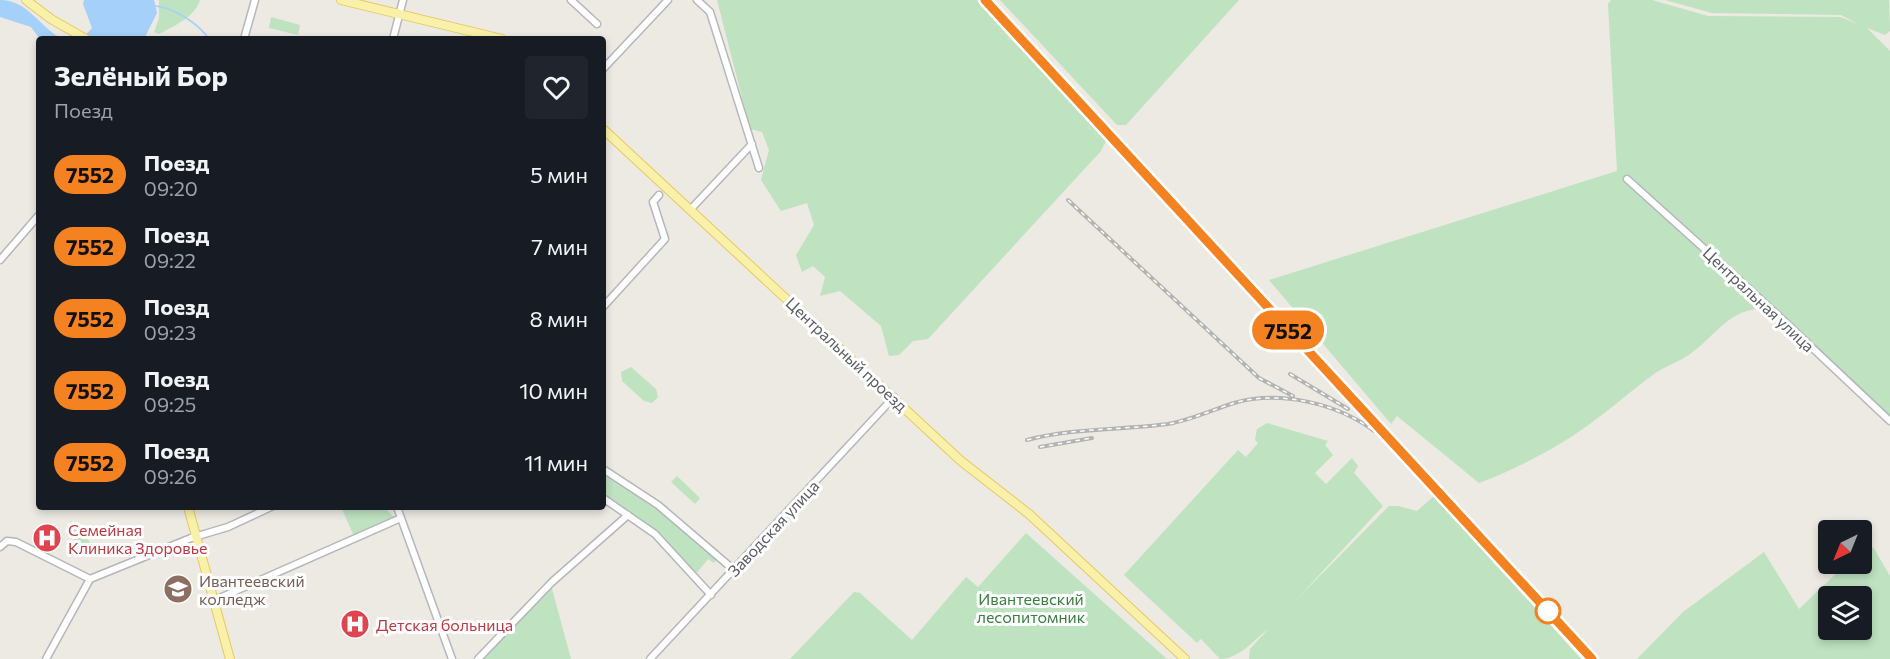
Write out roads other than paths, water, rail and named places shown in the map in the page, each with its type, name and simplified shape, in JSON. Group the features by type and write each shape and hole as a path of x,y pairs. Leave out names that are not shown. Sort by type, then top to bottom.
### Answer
{"main road":[{"path":"26,0 51,19 81,36"},
{"path":"341,0 490,36"},
{"name":"Центральный проезд","path":"606,132 969,468 1029,514 1185,659"},
{"path":"189,510 230,659"}],"street":[{"path":"245,36 255,0"},
{"path":"394,36 403,0"},
{"path":"571,0 597,24"},
{"path":"606,66 668,0"},
{"path":"697,0 710,12 759,168"},
{"path":"690,210 752,144"},
{"name":"Центральная улица","path":"1627,179 1770,308 1890,421"},
{"path":"606,305 665,239 653,202 659,195"},
{"path":"0,260 36,218"},
{"name":"Заводская улица","path":"650,659 894,397"},
{"path":"606,471 666,511 734,570"},
{"path":"606,500 667,544 711,595"},
{"path":"46,659 90,579 228,527 265,510"},
{"path":"398,510 452,659"},
{"path":"478,659 552,582 628,515"},
{"path":"215,600 401,518"},
{"path":"0,547 8,541 16,542 90,579"}],"water":[{"path":"0,0 10,1 26,9 58,36 38,36 31,27 0,17"},
{"path":"84,0 154,0 157,13 146,36 85,36 92,28 83,4"}],"waterway":[{"path":"155,6 170,9 185,17 207,36"}],"railway":[{"path":"985,0 1592,659"},
{"path":"1068,200 1259,378 1293,396"},
{"path":"1290,374 1348,409"},
{"path":"1027,440 1079,431 1168,424 1234,403 1270,398 1325,406 1359,421 1374,431"},
{"path":"1040,447 1092,438"}],"train":[{"name":"7552","path":"985,0 1592,659"}],"place":[{"name":"Семейная Клиника Здоровье","path":"47,538"},
{"name":"Ивантеевский колледж","path":"178,589"},
{"name":"Детская больница","path":"355,624"}],"park label":[{"name":"Ивантеевский лесопитомник","path":"1031,607"}]}
